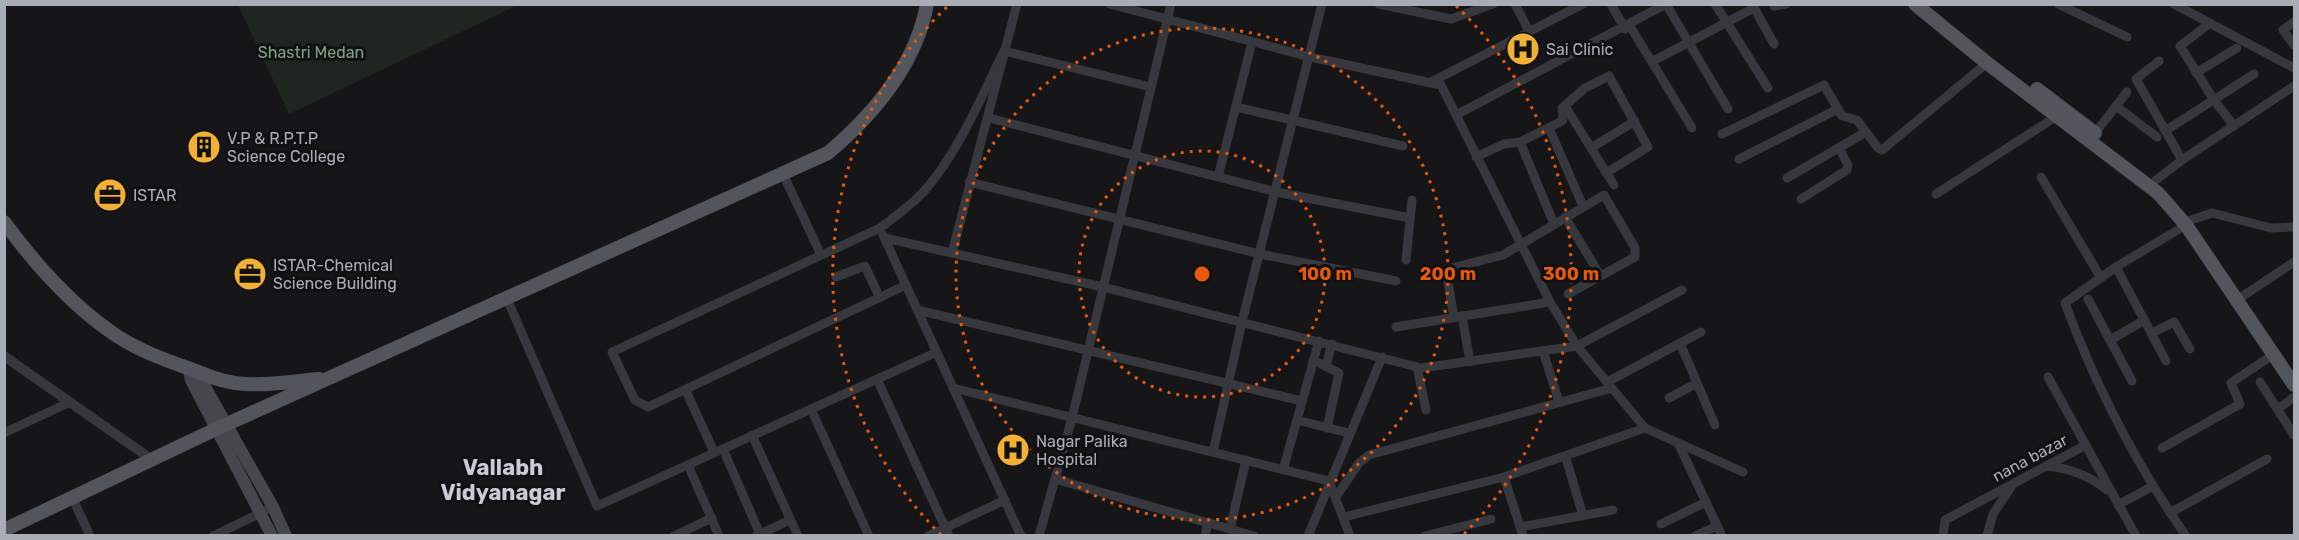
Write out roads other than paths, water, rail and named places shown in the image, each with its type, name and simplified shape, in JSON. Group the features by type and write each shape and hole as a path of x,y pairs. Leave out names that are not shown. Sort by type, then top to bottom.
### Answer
{"main road":[{"path":"4,530 151,459 828,153 876,109 903,69 924,19 927,4"},
{"path":"1915,4 1987,63 2158,193 2188,223 2295,386"},
{"path":"1928,4 2156,180 2242,296 2295,375"},
{"path":"4,222 38,263 95,319 118,337 196,377 222,427 272,536"},
{"path":"4,236 94,329 152,365 196,377 246,384 330,378"},
{"path":"222,427 273,507 286,536"}],"street":[{"path":"952,253 1017,4"},
{"path":"1110,4 1310,57 1441,85 1550,302 1577,346 1645,428 1743,472"},
{"path":"1039,536 1072,418 1171,4"},
{"path":"1213,452 1242,322 1322,4"},
{"path":"1379,4 1450,19 1493,4"},
{"path":"1515,4 1529,31"},
{"path":"1431,82 1583,4"},
{"path":"1611,4 1653,61 1692,128"},
{"path":"1456,115 1627,27 1666,4 1728,109"},
{"path":"1714,4 1768,88"},
{"path":"1773,6 1786,4"},
{"path":"2058,4 2127,37"},
{"path":"2174,4 2295,68"},
{"path":"1653,61 1726,23 1753,6 1774,44"},
{"path":"2295,22 2283,30 2295,45"},
{"path":"2210,23 2180,46 2214,100 2234,126"},
{"path":"1218,177 1252,42"},
{"path":"2196,73 2236,48"},
{"path":"1004,51 1151,87"},
{"path":"906,285 648,407 635,400 612,352 880,228 927,188 960,138 1004,51"},
{"path":"2159,61 2136,79 2161,134 2182,160"},
{"path":"1722,134 1821,85 1826,86 1845,118 1857,120 1882,150 1987,63"},
{"path":"2161,134 2254,74"},
{"path":"1476,157 1501,145 1520,142 1563,120 1562,111 1565,106 1585,88 1609,76 1648,147 1606,173"},
{"path":"2156,180 2182,160 2295,86"},
{"path":"2095,133 2127,92"},
{"path":"1565,106 1614,185"},
{"path":"2116,106 2161,134"},
{"path":"1236,107 1403,146"},
{"path":"1739,159 1838,109"},
{"path":"1936,194 2057,116"},
{"path":"989,118 1275,192 1410,218"},
{"path":"1591,148 1635,121"},
{"path":"1549,128 1583,206"},
{"path":"1787,178 1866,132"},
{"path":"1520,142 1554,224"},
{"path":"1801,199 1847,170 1848,165 1839,148"},
{"path":"783,174 821,255"},
{"path":"2041,177 2101,278"},
{"path":"969,182 1260,254 1396,281"},
{"path":"1428,274 1489,260 1604,195 1636,253 1635,257 1568,294"},
{"path":"1406,260 1412,200"},
{"path":"2186,536 2153,486 2086,360 2065,303 2116,267 2188,223 2212,213 2271,228 2295,227"},
{"path":"1565,217 1600,275"},
{"path":"880,228 1021,536"},
{"path":"885,238 1103,287 1417,367 1470,362 1577,346 1682,290"},
{"path":"2242,296 2295,262"},
{"path":"836,277 865,267 880,298"},
{"path":"2116,267 2166,360"},
{"path":"1446,270 1470,362"},
{"path":"507,299 597,506 937,352"},
{"path":"2088,299 2132,381"},
{"path":"1396,327 1550,302"},
{"path":"917,310 1302,401"},
{"path":"2110,340 2145,320"},
{"path":"2152,333 2174,322 2190,349"},
{"path":"1336,497 1359,463 1369,455 1559,402 1609,385 1701,332"},
{"path":"1283,470 1319,341"},
{"path":"1326,366 1332,344"},
{"path":"1680,344 1715,425"},
{"path":"1543,351 1559,402"},
{"path":"2162,448 2236,407 2239,400 2231,384 2274,354"},
{"path":"4,356 151,459"},
{"path":"1308,536 1382,357"},
{"path":"1313,360 1336,369 1339,379 1328,428"},
{"path":"1417,367 1426,410"},
{"path":"2048,377 2084,446"},
{"path":"877,379 947,531"},
{"path":"2260,382 2294,432"},
{"path":"1669,398 1697,383"},
{"path":"953,388 1329,481"},
{"path":"686,391 719,451 758,535 790,520"},
{"path":"2278,409 2295,398"},
{"path":"4,433 68,403"},
{"path":"811,409 869,536"},
{"path":"1297,420 1349,433"},
{"path":"1344,517 1504,477 1566,458 1645,428"},
{"path":"752,435 798,536"},
{"path":"1679,445 1722,536"},
{"name":"nana bazar","path":"1943,536 1945,520 2084,446 2136,536"},
{"path":"1566,458 1583,516"},
{"path":"2170,513 2267,459"},
{"path":"1230,529 1246,460"},
{"path":"688,465 719,536"},
{"path":"2043,466 2059,467 2094,479 2112,494"},
{"path":"1504,477 1521,531 1613,510"},
{"path":"1055,479 1254,536"},
{"path":"1329,481 1350,536"},
{"path":"1987,536 1993,514 2002,497 2015,482"},
{"path":"2127,536 2121,510 2153,486"},
{"path":"72,497 90,536"},
{"path":"927,536 947,531 1005,500"},
{"path":"1661,524 1706,502"},
{"path":"213,536 273,507"},
{"path":"674,536 712,518"},
{"path":"1425,536 1491,519"},
{"path":"1205,536 1208,522"},
{"path":"1695,536 1717,526"}],"place":[{"name":"Sai Clinic","path":"1523,49"},
{"name":"V.P & R.P.T.P Science College","path":"204,147"},
{"name":"ISTAR","path":"110,195"},
{"name":"ISTAR-Chemical Science Building","path":"250,274"},
{"name":"Nagar Palika Hospital","path":"1013,450"}],"district":[{"name":"Vallabh Vidyanagar","path":"503,480"}],"park label":[{"name":"Shastri Medan","path":"311,52"}]}
